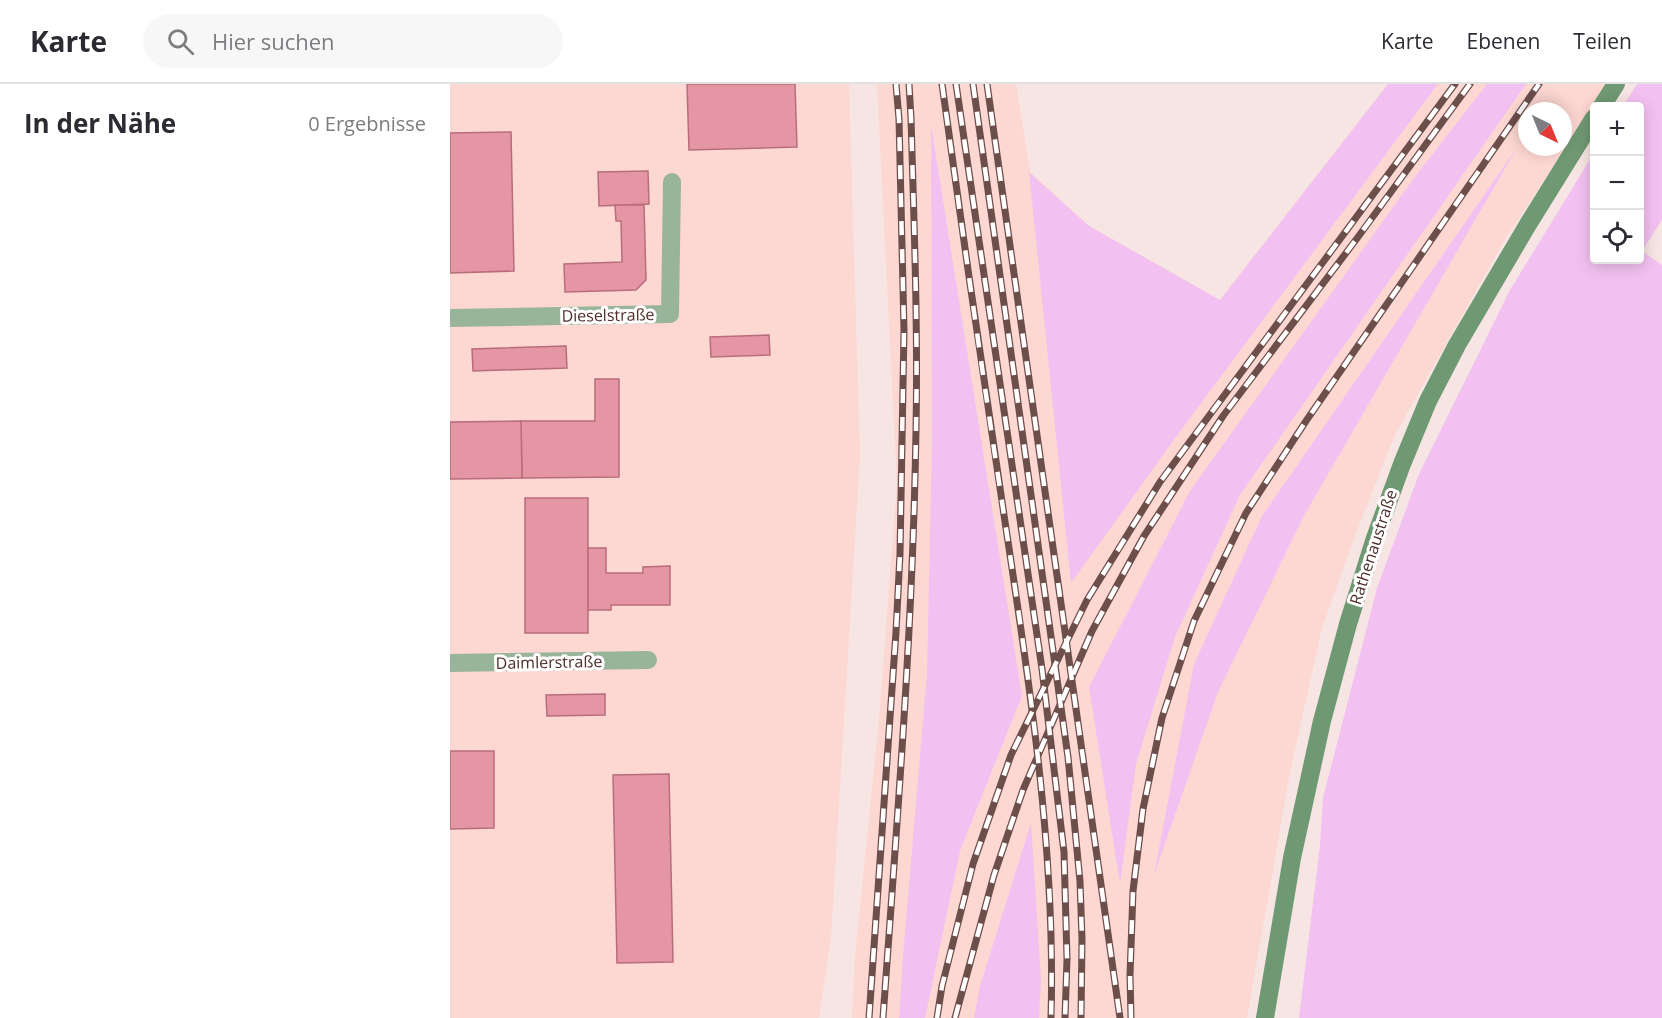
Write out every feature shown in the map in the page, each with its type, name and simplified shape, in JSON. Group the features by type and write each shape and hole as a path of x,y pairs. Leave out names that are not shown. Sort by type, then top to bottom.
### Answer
{"street":[{"path":"1605,102 1616,84"},
{"name":"Rathenaustraße","path":"1265,1018 1292,858 1322,721 1348,624 1398,474 1428,401 1456,345 1590,124"},
{"name":"Dieselstraße","path":"450,318 670,314 672,182"},
{"name":"Daimlerstraße","path":"450,663 648,660"}],"shaded area":[{"path":"450,84 849,84 860,455 831,938 819,1018 450,1018"},
{"path":"877,84 1016,84 1030,172 1089,226 1220,300 1388,84 1608,84 1596,102 1590,102 1590,111 1572,138 1572,102 1518,102 1518,156 1560,156 1505,239 1395,435 1356,533 1322,628 1290,772 1247,1018 852,1018 855,955 879,720 897,484"},
{"path":"1388,84 1438,84 1176,437 1071,583 1029,172 1089,226 1220,300"},
{"path":"1487,84 1526,84 1240,495 1175,637 1136,764 1120,884 1089,687 1190,491 1414,178"},
{"path":"1637,84 1662,84 1662,220 1644,248 1644,102 1626,102"},
{"path":"931,125 1022,696 960,851 925,1018 899,1018 927,673 932,441"},
{"path":"1518,146 1305,514 1218,692 1154,875 1194,664 1262,516"},
{"path":"1590,160 1590,264 1644,264 1644,252 1662,265 1662,1018 1299,1018 1320,845 1323,798 1377,588 1419,474 1510,290"},
{"path":"1031,823 1041,981 1039,1018 974,1018 980,986"}],"building":[{"path":"687,84 795,84 797,147 689,150"},
{"path":"511,132 514,271 450,273 450,133"},
{"path":"648,171 649,204 599,206 598,172"},
{"path":"615,205 644,205 646,280 636,290 565,292 564,264 622,262 621,221 616,221"},
{"path":"769,335 770,355 711,357 710,337"},
{"path":"566,346 567,368 473,371 472,349"},
{"path":"595,379 619,379 619,477 522,478 521,421 595,421"},
{"path":"521,421 522,478 450,479 450,422"},
{"path":"525,498 588,498 588,633 525,633"},
{"path":"588,548 606,548 606,573 643,573 643,567 670,566 670,605 611,605 611,610 588,610"},
{"path":"605,694 605,715 547,716 546,695"},
{"path":"450,751 494,751 494,828 450,829"},
{"path":"669,774 673,962 617,963 613,775"}],"railway":[{"path":"869,1018 900,554 904,330 899,119 896,84"},
{"path":"883,1018 912,577 916,313 909,84"},
{"path":"942,84 1039,765 1049,891 1051,1018"},
{"path":"956,84 1042,669 1064,852 1067,959 1065,1018"},
{"path":"973,84 1068,757 1080,881 1081,1018"},
{"path":"987,84 1120,1018"},
{"path":"937,1018 942,986 973,864 1011,755 1087,600 1160,482 1455,84"},
{"path":"955,1018 994,875 1023,790 1092,631 1144,536 1223,416 1470,84"},
{"path":"1131,1018 1133,891 1143,809 1162,718 1194,621 1246,513 1306,421 1539,84"}]}
